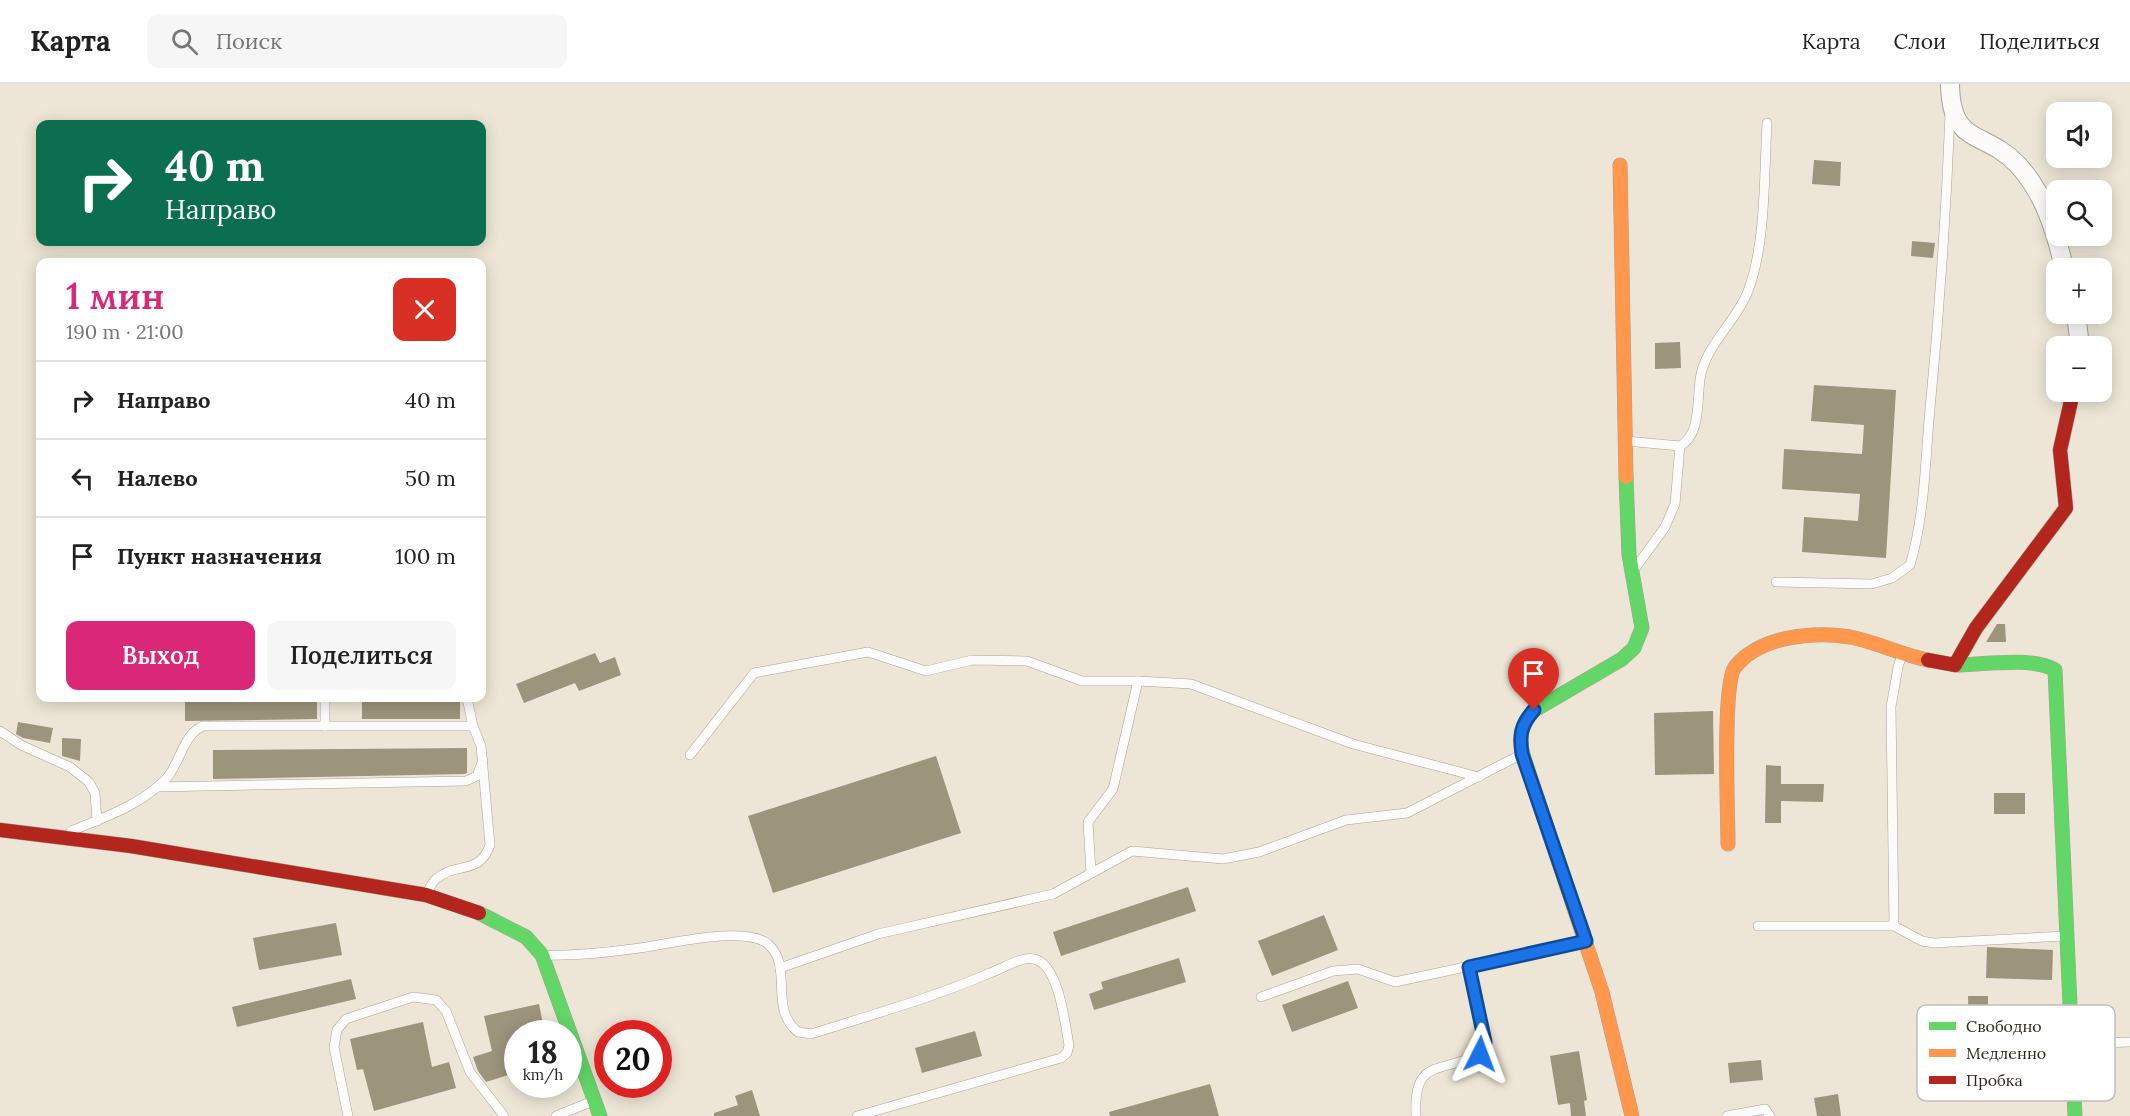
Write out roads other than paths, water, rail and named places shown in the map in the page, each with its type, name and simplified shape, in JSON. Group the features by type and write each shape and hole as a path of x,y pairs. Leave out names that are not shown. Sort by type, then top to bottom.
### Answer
{"street":[{"path":"1950,84 1950,103 1956,122 2018,164 2052,223 2061,258"},
{"path":"1620,165 1631,574 1642,633 1638,646 1534,710 1523,723 1519,737 1522,754 1586,941 1614,1034 1632,1116"},
{"path":"1955,665 1976,628 2066,508 2060,450 2071,402"},
{"path":"1728,844 1728,693 1734,668 1765,645 1786,638 1811,635 1849,637 1889,648 1902,655 1955,665 2048,664 2055,670 2070,1005"},
{"path":"0,830 131,846 426,895 484,915 526,937 542,955 600,1116"},
{"path":"2074,1101 2075,1116"}],"lane":[{"path":"1776,582 1872,584 1892,578 1910,565 1919,525 1945,245 1950,103"},
{"path":"1626,441 1680,446 1688,442 1694,430 1701,370 1710,351 1748,293 1757,264 1767,123"},
{"path":"1631,574 1665,527 1675,504 1680,446"},
{"path":"690,755 754,674 868,652 926,671 972,660 1027,661 1082,681 1191,684 1353,744 1479,777"},
{"path":"1894,926 1891,707 1902,655"},
{"path":"1091,873 1088,822 1113,789 1138,681"},
{"path":"325,702 325,726"},
{"path":"426,895 435,880 448,871 475,865 485,858 490,845 481,746 472,726 468,702"},
{"path":"58,837 126,809 157,787 168,777 196,729 203,726 472,726"},
{"path":"0,731 21,745 70,767 89,782 94,793 96,821"},
{"path":"780,968 878,934 1053,894 1132,852 1223,859 1259,852 1346,820 1407,813 1522,754"},
{"path":"157,787 466,781 477,776 483,760"},
{"path":"1758,926 1894,926 1922,941 1935,943 2067,936"},
{"path":"542,955 566,956 634,949 706,937 746,937 767,943 777,955 780,968 783,1014 798,1032 811,1034 973,981 1023,960 1034,959 1052,976 1059,993 1069,1045 1067,1053 1061,1059 857,1116"},
{"path":"1261,997 1333,971 1358,969 1395,982 1586,941"},
{"path":"1416,1116 1415,1093 1419,1080 1432,1070 1480,1054 1485,1042 1469,967"},
{"path":"348,1116 334,1047 337,1030 346,1020 413,997 436,1000 446,1011 470,1072 504,1116"},
{"path":"2115,1043 2130,1042"},
{"path":"556,1116 596,1100"},
{"path":"1727,1116 1765,1109 1770,1116"}]}
